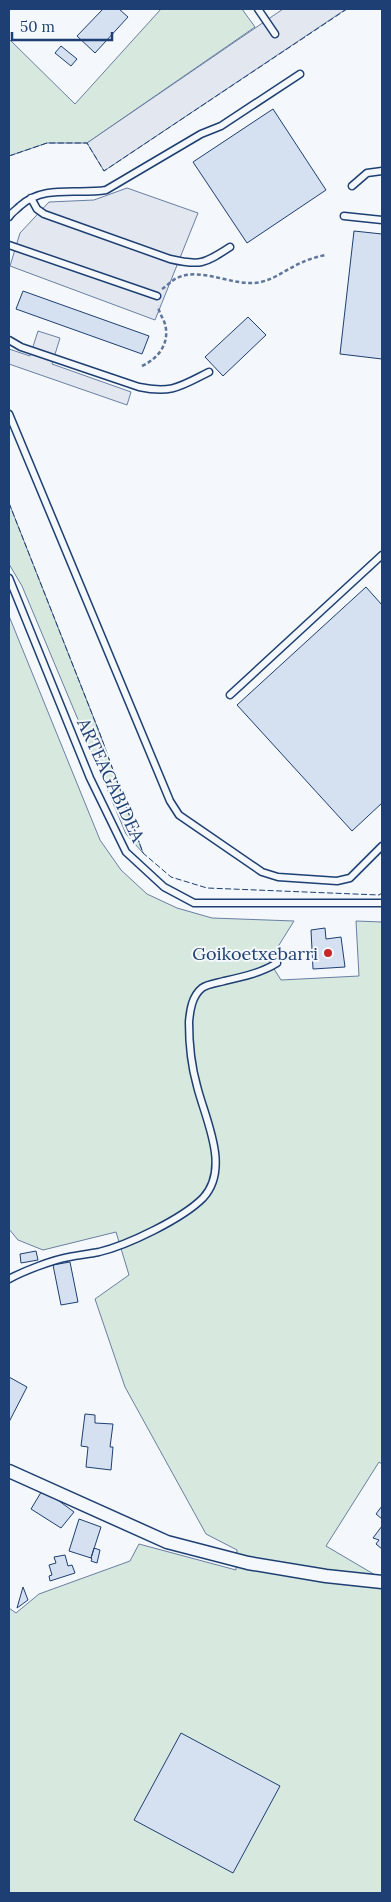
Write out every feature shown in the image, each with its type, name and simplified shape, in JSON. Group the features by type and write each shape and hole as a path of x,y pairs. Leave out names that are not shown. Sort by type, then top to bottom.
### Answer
{"street":[{"path":"9,1470 166,1542 248,1563 326,1576 382,1582"}],"lane":[{"path":"258,9 275,34"},
{"path":"9,217 26,201 40,194 56,191 93,192 106,190 201,134 221,126 300,74"},
{"path":"352,186 366,173 382,171"},
{"path":"31,198 37,209 44,214 186,263 204,263 230,247"},
{"path":"344,216 382,220"},
{"path":"9,245 157,296"},
{"path":"9,340 40,354 139,387 158,391 171,390 209,372"},
{"path":"9,414 170,801 180,815 262,872 278,877 337,881 350,878 382,846"},
{"path":"230,695 382,555"},
{"name":"ARTEAGABIDEA","path":"9,578 90,778 126,852 164,887 194,903 382,903"},
{"path":"9,1279 67,1257 100,1252 123,1244 174,1220 204,1196 214,1180 216,1157 213,1139 191,1062 190,1013 195,996 203,986 250,975 268,969 277,963"}],"path":[{"path":"142,366 157,357 168,336 165,322 159,312 157,296 162,289 178,278 202,275 244,283 259,282 284,273 304,261 325,255"}],"shaded area":[{"path":"161,9 242,9 255,27 87,143 47,143 9,156 9,39 75,104"},
{"path":"283,9 346,9 104,171 87,143"},
{"path":"127,188 198,213 155,320 10,266 20,233 49,202 94,200"},
{"path":"38,331 60,338 52,364 131,392 127,405 9,364 9,349 30,356"},
{"path":"9,503 100,734 143,853 126,834 22,586 9,564"},
{"path":"9,616 100,840 121,870 147,894 177,908 212,918 294,921 269,961 281,980 359,976 356,921 382,922 382,1464 379,1462 326,1546 382,1579 382,1893 9,1893 9,1608 16,1613 39,1594 130,1561 139,1544 236,1570 237,1550 206,1534 125,1387 95,1299 129,1275 116,1232 43,1250 18,1240 9,1229"}],"building":[{"path":"103,9 119,9 128,17 95,53 77,36"},
{"path":"61,46 77,59 71,66 55,53"},
{"path":"273,109 326,190 247,243 193,162"},
{"path":"354,231 382,234 382,359 340,354"},
{"path":"23,291 149,336 142,354 16,309"},
{"path":"248,317 266,335 223,376 205,357"},
{"path":"366,587 382,605 382,803 352,831 237,705"},
{"name":"Goikoetxebarri","path":"325,928 326,939 341,937 345,967 313,969 311,930"},
{"path":"36,1251 38,1260 21,1263 20,1254"},
{"path":"70,1262 78,1302 61,1305 53,1265"},
{"path":"9,1377 27,1387 9,1422"},
{"path":"85,1414 95,1415 95,1423 113,1424 110,1447 113,1447 111,1470 86,1467 88,1447 81,1446"},
{"path":"43,1489 74,1512 61,1528 31,1509"},
{"path":"382,1506 382,1519 376,1514"},
{"path":"79,1519 101,1527 91,1558 69,1551"},
{"path":"382,1526 382,1549 376,1544 379,1540 373,1538"},
{"path":"94,1548 100,1550 97,1563 91,1561"},
{"path":"65,1555 68,1566 72,1565 75,1573 50,1581 49,1576 52,1575 49,1565 56,1563 54,1557"},
{"path":"23,1587 28,1600 17,1608"},
{"path":"181,1733 280,1786 233,1873 134,1820"}],"fence":[{"path":"9,156 47,143 87,143 104,171 347,9"},
{"path":"9,503 100,734 143,853 171,877 207,888 379,895 382,893"}],"place":[{"name":"Goikoetxebarri","path":"328,953"}]}
